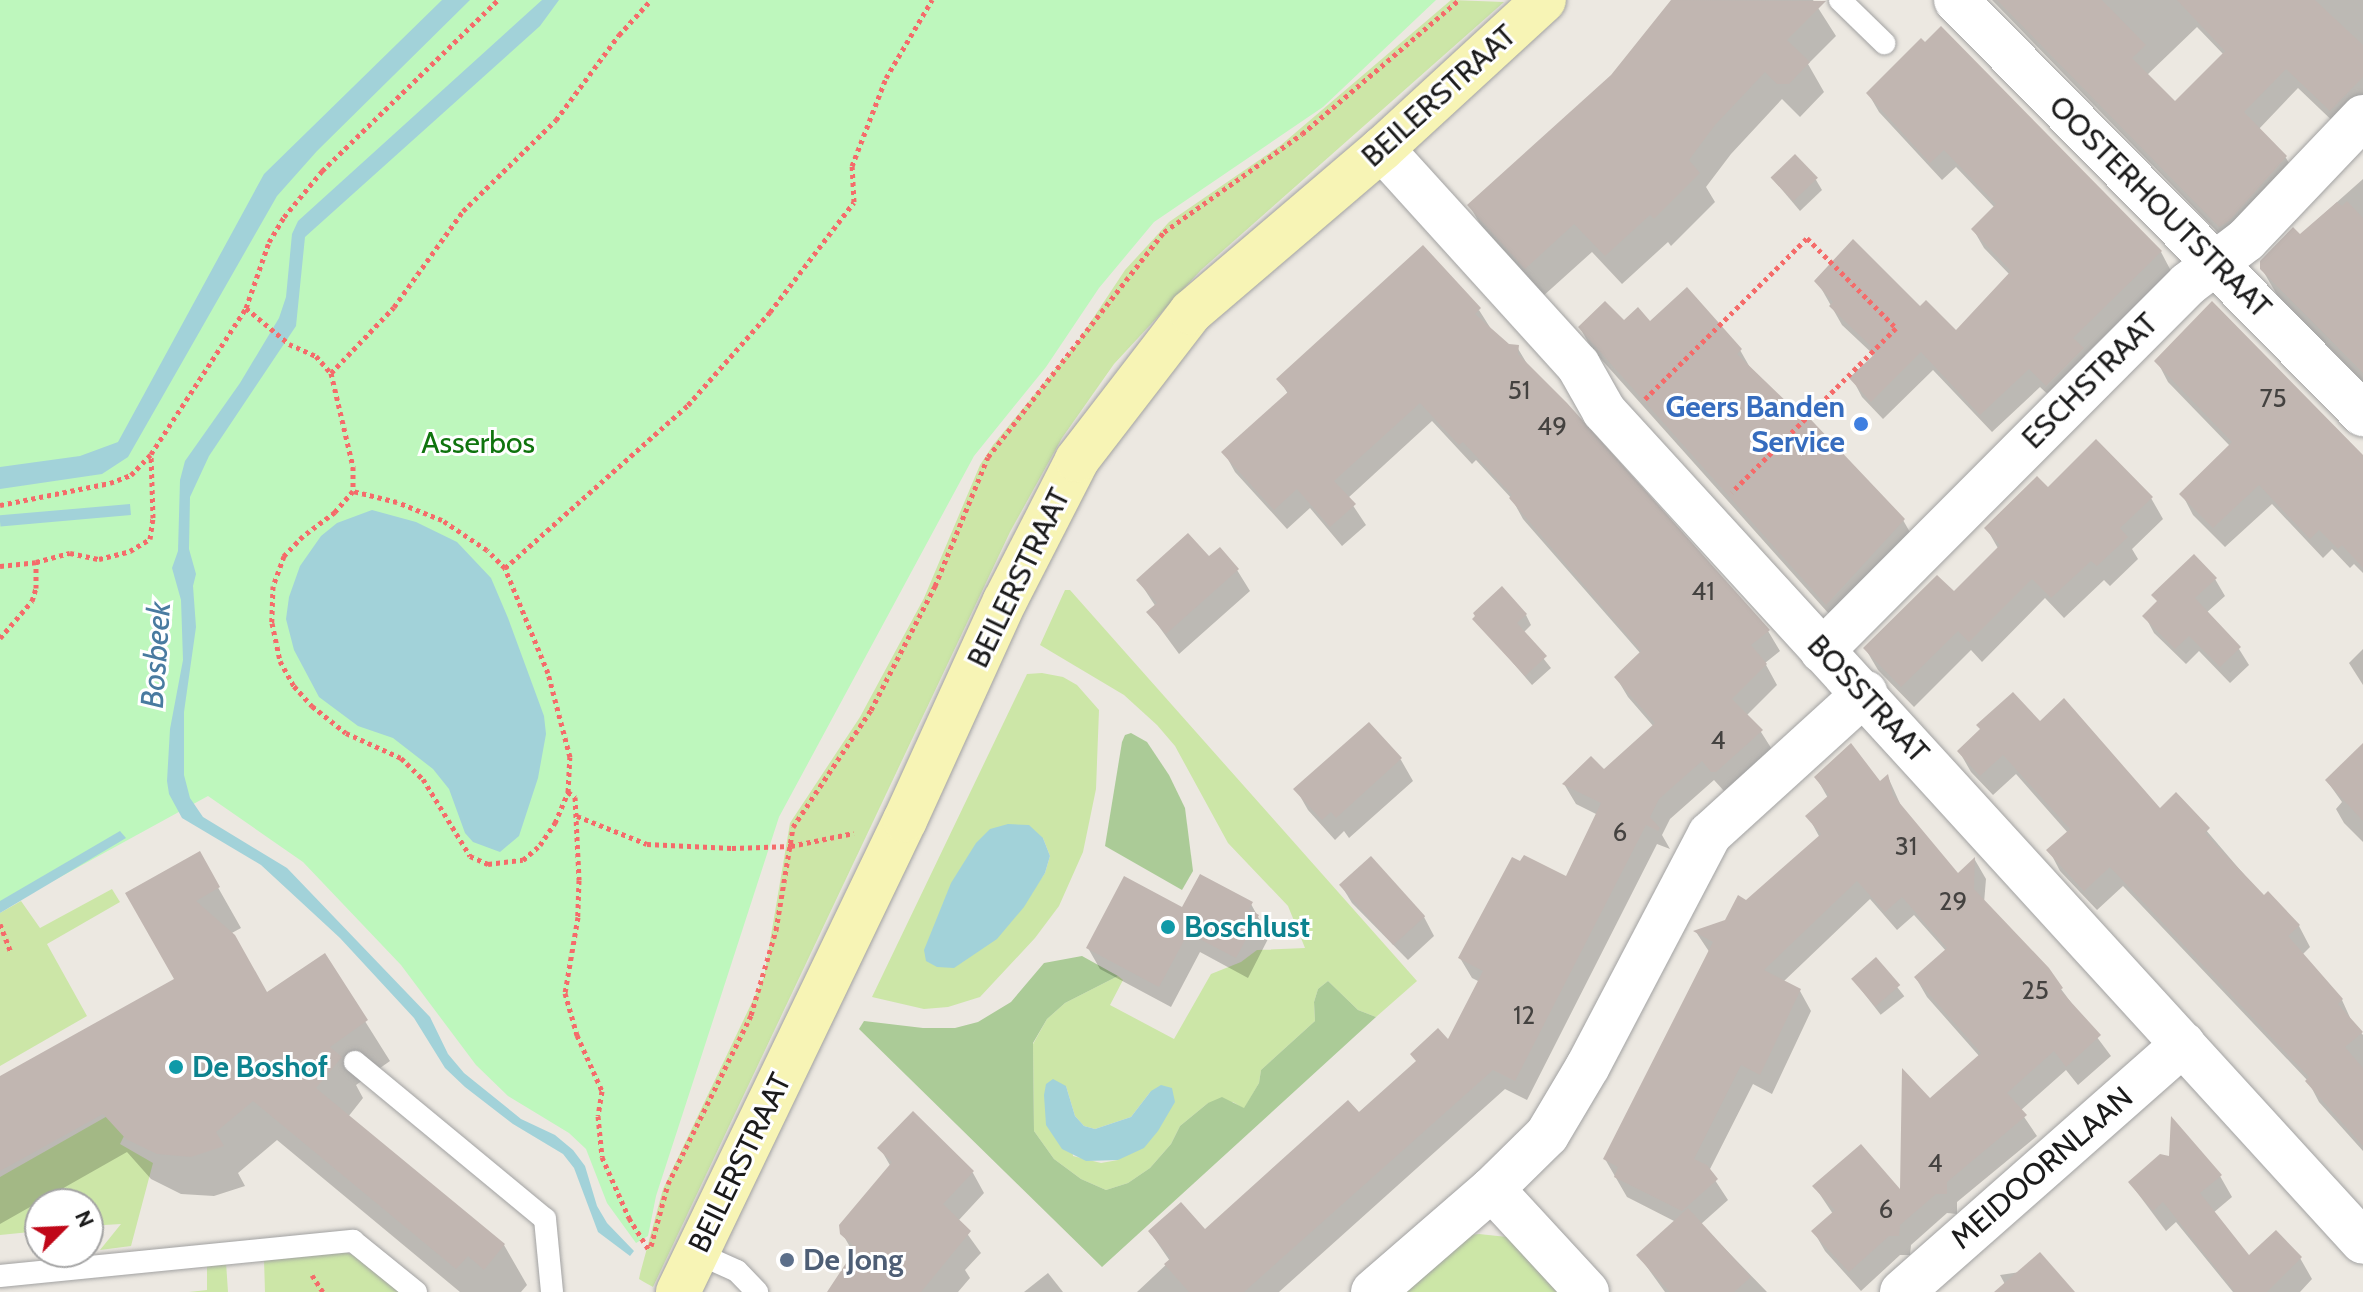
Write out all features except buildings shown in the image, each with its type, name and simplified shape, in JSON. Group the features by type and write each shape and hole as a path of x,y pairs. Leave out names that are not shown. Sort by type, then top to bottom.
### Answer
{"street":[{"name":"BEILERSTRAAT","path":"678,1292 905,820 1005,601 1077,460 1191,312 1382,149 1544,0"},
{"name":"OOSTERHOUTSTRAAT","path":"1956,0 2363,414"},
{"name":"ESCHSTRAAT","path":"1822,651 2188,284 2246,240 2363,117"},
{"name":"BOSSTRAAT","path":"1382,149 1578,365 1604,411 1822,651 1865,693 2363,1242"},
{"path":"1373,1292 1492,1189 1547,1135 1566,1105 1710,834 1865,693"},
{"name":"MEIDOORNLAAN","path":"1902,1292 2183,1044"},
{"path":"1492,1189 1587,1292"}],"lane":[{"path":"1840,0 1884,43"},
{"path":"355,1062 545,1219 552,1292"},
{"path":"0,1276 353,1241 416,1292"},
{"path":"697,1253 737,1271 757,1292"}],"path":[{"path":"0,505 110,483 131,475 151,454 246,308 269,242 299,197 498,0"},
{"path":"331,373 394,307 463,211 556,120 619,35 651,0"},
{"path":"505,568 688,405 770,312 854,202 852,166 886,78 932,0"},
{"path":"1638,405 1807,238 1896,328 1724,499"},
{"path":"246,308 289,344 316,356 331,373 353,467 353,491 335,512 303,536 284,556 273,586 272,623 280,661 294,686 346,733 401,758 437,799 461,847 479,862 513,863 532,855 555,823 568,792 570,757 552,687 529,619 505,568 487,550 442,520 397,502 353,491"},
{"path":"0,566 36,562 70,553 99,559 144,545 150,539 153,518 151,454"},
{"path":"0,638 32,601 36,588 36,562"},
{"path":"568,792 575,797 577,816 578,917 565,993 574,1026 602,1091 598,1116 602,1157 629,1218 650,1251"},
{"path":"577,816 647,844 732,848 826,841 905,820"},
{"path":"0,924 11,952"}],"green space":[{"name":"Asserbos","path":"0,0 1436,0 1323,107 1154,222 1099,288 1046,367 974,456 779,817 656,1196 648,1236 636,1243 607,1203 586,1149 569,1133 508,1096 476,1065 401,965 303,862 208,796 0,910"},
{"path":"1451,0 1504,2 1201,270 1114,364 1062,438 1010,532 653,1287 639,1279 663,1189 764,977 790,823 860,717 924,598 980,465 1076,344 1125,270 1169,222 1281,145"},
{"path":"1065,590 1070,590 1417,981 1376,1017 1358,1010 1328,981 1318,989 1314,1002 1315,1021 1261,1070 1259,1083 1244,1109 1233,1102 1208,1103 1180,1126 1171,1144 1150,1168 1128,1183 1106,1190 1081,1179 1054,1159 1034,1131 1033,1044 1047,1019 1065,1003 1118,976 1123,980 1110,1005 1174,1039 1211,974 1241,962 1257,950 1305,948 1288,906 1228,843 1175,746 1157,725 1124,695 1040,645","holes":["1066,1086 1075,1116 1084,1126 1095,1129 1131,1117 1151,1091 1118,1160 1101,1163 1073,1156"]},
{"path":"1027,674 1063,677 1077,685 1099,710 1096,789 1083,852 1059,906 1035,938 980,997 948,1007 924,1009 872,997","holes":["1043,838 1050,856 1045,873 1014,918"]},
{"path":"1131,733 1147,742 1169,775 1185,808 1193,871 1182,890 1105,846 1122,742 1125,735"},
{"path":"112,889 120,902 47,944 87,1016 0,1066 0,913 21,901 40,928"},
{"path":"1082,956 1118,976 1065,1003 1047,1019 1033,1043 1034,1131 1054,1159 1081,1179 1106,1190 1128,1183 1150,1168 1171,1144 1180,1126 1208,1103 1222,1097 1244,1108 1259,1083 1261,1070 1315,1021 1314,1002 1318,989 1328,981 1358,1010 1376,1017 1102,1267 859,1029 864,1021 923,1028 955,1028 978,1022 1011,1002 1044,963"},
{"path":"118,1110 128,1128 120,1144 153,1163 131,1246 104,1249 104,1245 121,1224 104,1225 104,1188 24,1188 24,1233 0,1235 0,1177"},
{"path":"1461,1236 1507,1237 1557,1292 1400,1292"},
{"path":"338,1250 360,1257 408,1292 265,1292 264,1259"},
{"path":"226,1262 228,1292 189,1292 207,1290 207,1263"}],"water":[{"path":"442,0 470,0 317,151 277,196 128,457 102,474 0,489 0,467 80,456 118,442 264,174"},
{"path":"542,0 559,0 540,26 305,237 296,326 209,456 190,497 189,549 196,574 193,586 196,627 184,712 184,775 190,798 203,817 287,868 430,1017 448,1054 464,1073 521,1119 555,1135 573,1150 585,1166 597,1206 607,1223 634,1251 630,1256 598,1232 574,1168 563,1154 513,1124 465,1087 445,1068 414,1018 340,938 261,865 182,818 169,794 167,781 170,729 183,660 181,600 172,568 178,551 180,480 185,461 240,383 279,318 286,297 292,234 298,221"},
{"path":"130,504 131,515 0,526 0,515"},
{"path":"372,510 416,522 457,542 491,578 508,618 544,716 546,734 538,778 519,836 500,852 473,842 465,833 449,789 433,769 393,738 358,726 319,697 294,650 286,619 289,597 300,566 321,536 337,523"},
{"path":"1008,824 1029,825 1043,838 1050,856 1045,873 1024,907 997,939 954,968 937,967 926,961 924,950 951,883 976,843 990,829"},
{"path":"120,831 126,838 0,913 0,901"},
{"path":"1053,1079 1066,1086 1075,1116 1084,1126 1095,1129 1131,1117 1151,1091 1161,1085 1172,1088 1175,1102 1144,1148 1118,1160 1086,1161 1062,1149 1046,1125 1044,1095 1046,1084"}],"place":[{"name":"Geers Banden Service","path":"1861,424"},
{"name":"Boschlust","path":"1168,927"},
{"name":"De Boshof","path":"176,1067"},
{"name":"De Jong","path":"787,1260"}],"water label":[{"name":"Bosbeek","path":"156,655"}]}
